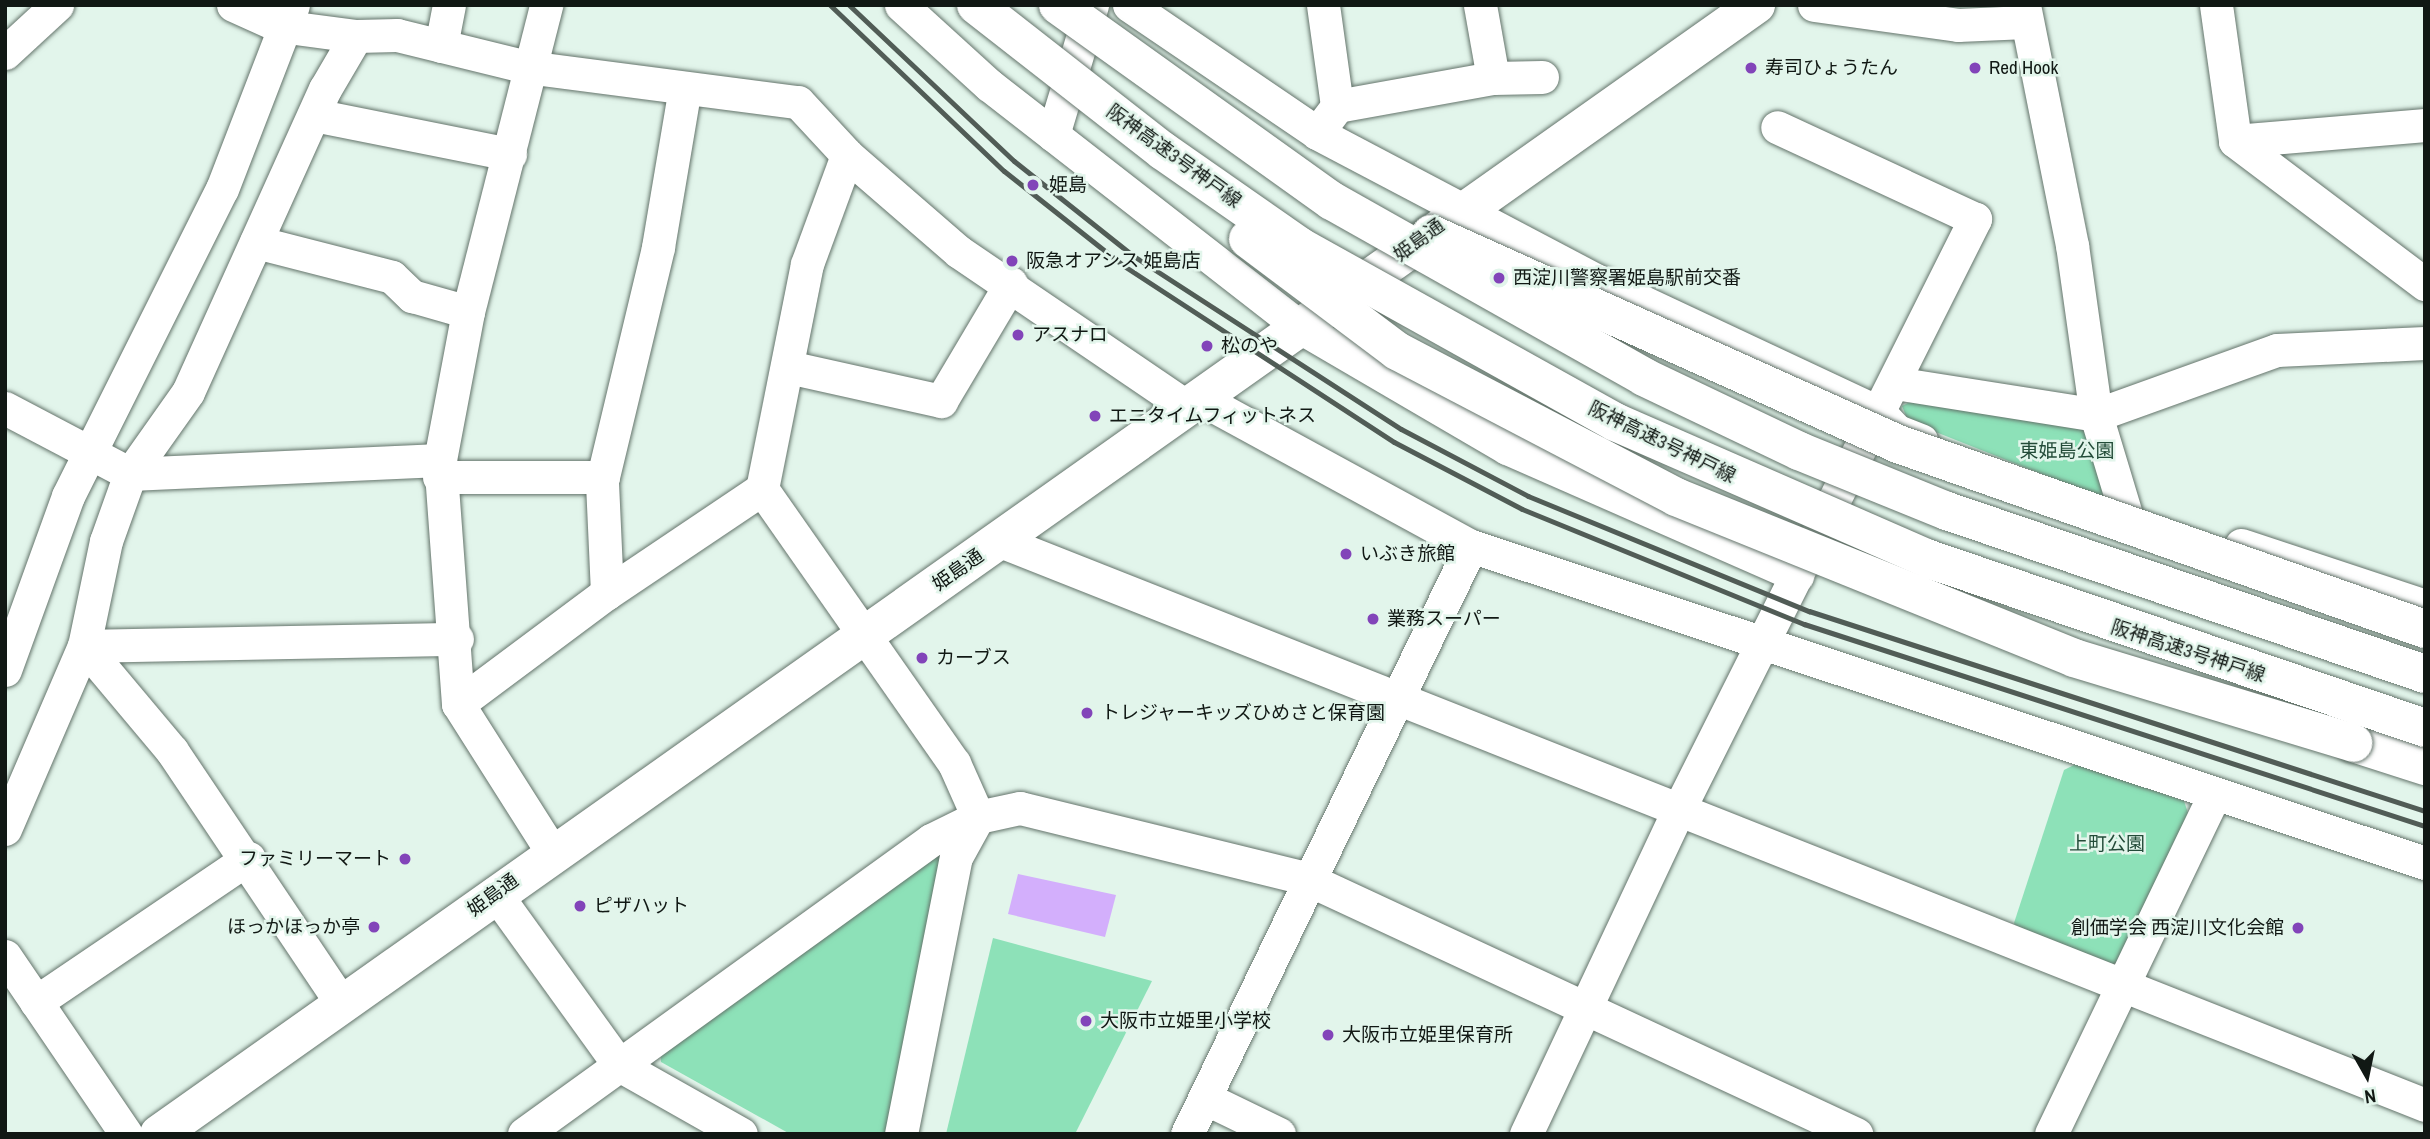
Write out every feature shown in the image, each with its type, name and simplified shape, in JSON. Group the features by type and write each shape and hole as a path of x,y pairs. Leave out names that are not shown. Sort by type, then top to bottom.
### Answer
{"main road":[{"path":"957,5 1176,183 1397,351 1541,429 1676,496 1921,600 2074,658 2425,766"},
{"name":"阪神高速3号神戸線","path":"976,5 1163,151 1299,246 1615,422 1926,558 2425,728"},
{"path":"1058,5 1197,110 1479,289 1799,451 2083,561 2425,674"},
{"name":"姫島通","path":"159,1134 344,1005 552,852 1000,541 1463,208 1756,5"},
{"path":"1197,110 1527,282 1898,444 2425,629"}],"street":[{"path":"5,53 57,5"},
{"path":"233,5 286,16 356,36 397,34 527,67 798,102 847,155 959,252 1011,283 1193,403 1471,546 2425,863"},
{"path":"441,46 449,5"},
{"path":"547,5 527,67 510,154 468,312 440,468 457,639 458,704 552,852"},
{"path":"901,5 1053,135 1300,327 1507,448 1797,575"},
{"path":"1053,135 1092,5"},
{"path":"1129,5 1317,133 1598,281 1880,413 1897,431 2125,510 2425,606"},
{"path":"1323,5 1337,106"},
{"path":"1480,5 1493,78"},
{"path":"1815,5 1958,25 2025,14 2072,245 2096,415 2125,510"},
{"path":"2216,5 2235,141 2425,285"},
{"path":"5,670 41,559 89,450 222,189 286,16"},
{"path":"5,829 83,646 106,541 130,474 188,392 314,115 356,36"},
{"path":"1317,133 1337,106 1493,78 1542,77"},
{"path":"607,593 603,477 658,247 685,88"},
{"path":"314,115 510,154"},
{"path":"2235,141 2425,125"},
{"path":"1526,1134 1584,1003 1677,813 1975,219 1777,127"},
{"path":"458,704 607,593 762,489 807,264 847,155"},
{"path":"256,242 392,277 412,296 468,312"},
{"path":"788,367 941,401 1011,283"},
{"path":"1895,383 2096,415 2277,350 2425,343"},
{"path":"5,408 130,474 440,468 603,477"},
{"path":"762,489 954,763 978,817"},
{"path":"1000,541 1677,813 1820,864 2123,990 2425,1105"},
{"path":"1187,1134 1206,1099 1305,878 1471,546"},
{"path":"83,646 457,639"},
{"path":"83,646 173,751 249,858 344,1005"},
{"path":"2051,1134 2123,990 2215,793"},
{"path":"524,1134 931,840 978,817 1020,808 1305,878 1584,1003 1856,1134"},
{"path":"901,1134 956,857 978,817"},
{"path":"36,1002 249,858"},
{"path":"495,893 619,1065 741,1134"},
{"path":"5,957 127,1134"},
{"path":"1206,1099 1279,1134"}],"green space":[{"name":"東姫島公園","path":"1920,397 2091,424 2105,499 1908,421 1902,406"},
{"name":"上町公園","path":"2076,764 2184,801 2189,816 2127,959 2105,967 2019,933 2014,923 2064,770"},
{"path":"940,848 951,855 889,1134 790,1134 661,1062 660,1047"},
{"path":"993,938 1152,981 1075,1134 946,1134"}],"shaded area":[{"path":"1018,874 1116,895 1105,937 1008,914"}],"railway":[{"path":"830,5 1004,171 1124,266 1394,442 1522,509 1804,624 2425,826"},
{"path":"849,5 1014,161 1132,255 1401,429 1528,496 1809,611 2425,811"}],"place":[{"name":"寿司ひょうたん","path":"1751,68"},
{"name":"Red Hook","path":"1975,68"},
{"name":"姫島","path":"1033,185"},
{"name":"阪急オアシス 姫島店","path":"1012,261"},
{"name":"西淀川警察署姫島駅前交番","path":"1499,278"},
{"name":"アスナロ","path":"1018,335"},
{"name":"松のや","path":"1207,346"},
{"name":"エニタイムフィットネス","path":"1095,416"},
{"name":"いぶき旅館","path":"1346,554"},
{"name":"業務スーパー","path":"1373,619"},
{"name":"カーブス","path":"922,658"},
{"name":"トレジャーキッズひめさと保育園","path":"1087,713"},
{"name":"ファミリーマート","path":"405,859"},
{"name":"ピザハット","path":"580,906"},
{"name":"ほっかほっか亭","path":"374,927"},
{"name":"創価学会 西淀川文化会館","path":"2298,928"},
{"name":"大阪市立姫里小学校","path":"1086,1021"},
{"name":"大阪市立姫里保育所","path":"1328,1035"}]}
